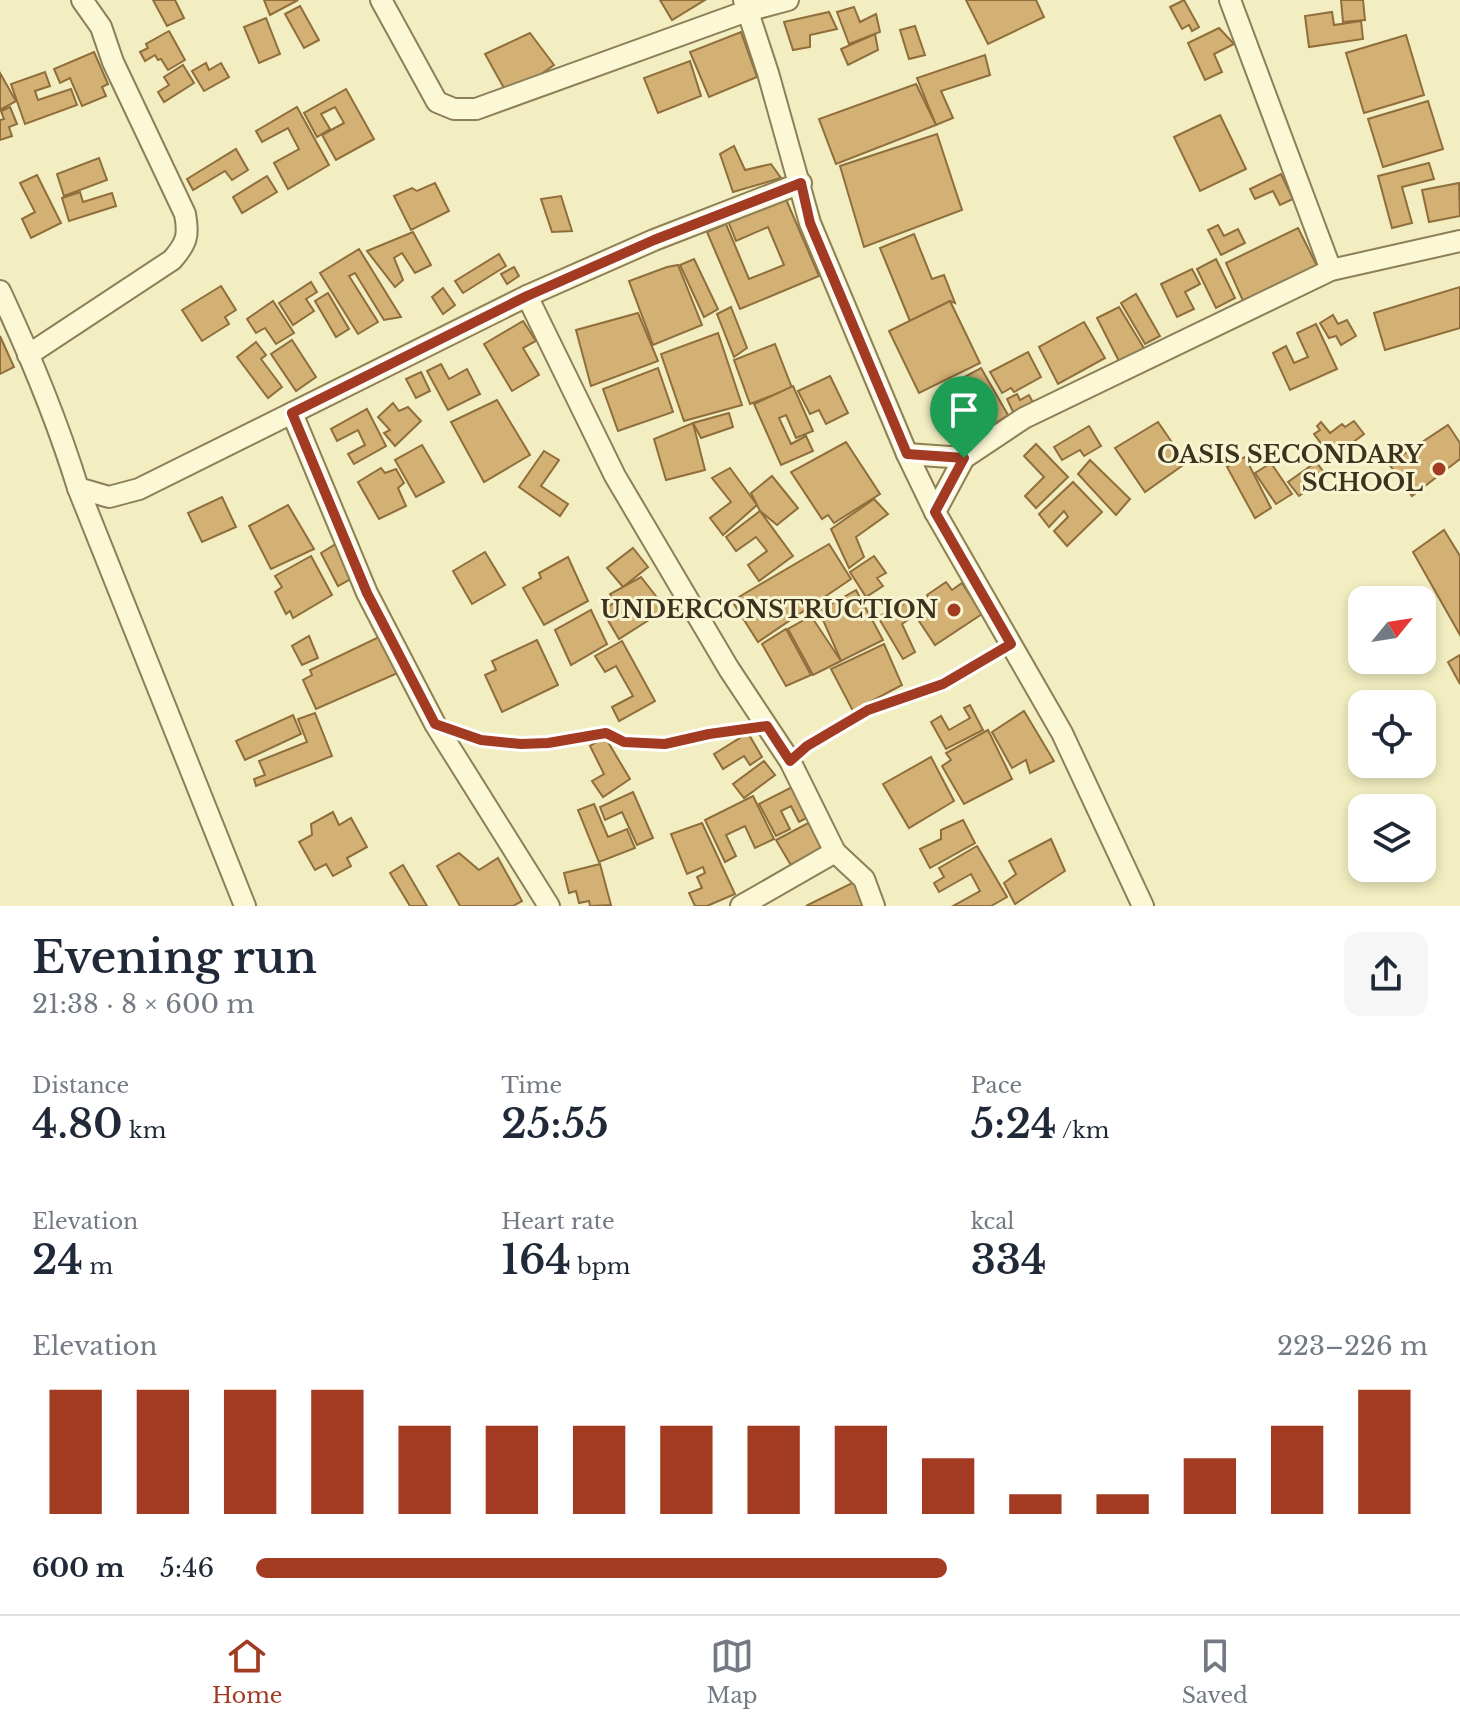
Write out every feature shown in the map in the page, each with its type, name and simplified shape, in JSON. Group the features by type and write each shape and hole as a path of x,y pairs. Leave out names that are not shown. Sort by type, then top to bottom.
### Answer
{"street":[{"path":"28,355 172,260 186,245 188,234 185,214 113,62 101,27 82,0"},
{"path":"381,0 437,102 454,109 476,109 746,5 788,0"},
{"path":"1230,0 1331,270"},
{"path":"746,5 801,183 810,223 907,454 935,512 1062,733 1143,906"},
{"path":"78,488 109,497 139,489 527,296 654,240 801,183"},
{"path":"935,512 964,458 1024,418 1331,270 1460,241"},
{"path":"0,291 61,431 78,488 245,906"},
{"path":"527,296 615,476 729,669 790,761 835,852 864,879 874,906"},
{"path":"292,413 367,593 435,724 549,906"},
{"path":"907,454 964,458"},
{"path":"741,906 835,852"}],"path":[{"path":"790,761 807,746 868,710 943,684 1011,644"},
{"path":"435,724 481,740 521,744 548,743 606,733 624,742 665,744 767,726"}],"building":[{"path":"153,0 175,0 184,18 167,26"},
{"path":"264,0 298,0 270,15"},
{"path":"660,0 705,0 672,20"},
{"path":"966,0 1036,0 1044,17 988,44"},
{"path":"1184,0 1199,27 1192,31 1189,25 1182,29 1170,7"},
{"path":"1341,0 1363,0 1365,20 1343,22"},
{"path":"300,6 319,40 304,48 285,14"},
{"path":"854,7 860,22 876,14 880,32 849,44 837,12"},
{"path":"829,12 837,29 810,35 810,47 793,50 784,22"},
{"path":"1332,12 1334,25 1361,21 1363,39 1309,47 1305,16"},
{"path":"266,18 280,54 259,63 244,27"},
{"path":"915,26 925,55 909,59 900,30"},
{"path":"1219,28 1234,44 1214,54 1222,72 1205,80 1188,43"},
{"path":"169,31 185,60 168,70 155,55 145,61 140,52 148,48 146,44"},
{"path":"741,32 757,77 709,97 690,52"},
{"path":"530,33 554,65 509,97 485,54"},
{"path":"875,34 878,50 848,65 841,49"},
{"path":"1406,35 1424,95 1364,113 1346,53"},
{"path":"94,52 108,84 102,87 106,96 82,106 70,78 60,83 54,69"},
{"path":"985,55 990,75 941,91 953,118 936,125 917,78"},
{"path":"690,61 701,96 658,113 644,78"},
{"path":"206,63 209,70 221,63 229,77 204,91 192,71"},
{"path":"183,65 194,83 164,102 158,92 169,85 164,77"},
{"path":"45,72 50,86 35,91 38,100 71,89 77,105 25,124 11,84"},
{"path":"0,73 16,101 0,110"},
{"path":"916,84 936,125 836,164 819,119"},
{"path":"346,89 374,139 336,160 322,135 344,123 335,107 321,114 330,129 317,137 304,113"},
{"path":"1428,101 1443,149 1383,167 1368,119"},
{"path":"10,107 17,124 9,127 12,136 0,140 0,120 4,119 1,111"},
{"path":"297,107 329,165 288,189 274,163 299,149 288,128 262,142 256,131"},
{"path":"1220,115 1246,169 1200,191 1174,137"},
{"path":"937,134 962,210 864,247 840,166"},
{"path":"734,146 745,170 771,164 781,178 733,192 720,154"},
{"path":"236,149 248,170 232,180 225,171 193,190 187,179"},
{"path":"99,158 107,180 64,196 57,174"},
{"path":"1429,163 1434,179 1402,187 1412,223 1392,228 1378,176"},
{"path":"1281,174 1293,199 1280,205 1273,191 1255,199 1250,189"},
{"path":"37,175 61,223 31,238 22,219 35,212 20,183"},
{"path":"267,176 277,192 242,213 233,197"},
{"path":"435,183 449,211 411,230 394,196"},
{"path":"1459,183 1460,216 1429,222 1422,190"},
{"path":"80,192 83,202 112,193 116,206 69,221 62,198"},
{"path":"561,196 572,231 552,232 541,199"},
{"path":"785,197 819,276 740,309 707,232 726,224 749,279 784,265 768,227 736,241 728,221"},
{"path":"1218,225 1224,236 1238,229 1245,243 1221,255 1208,230"},
{"path":"1298,228 1317,266 1244,303 1226,263"},
{"path":"413,232 431,265 415,273 402,253 394,258 403,280 395,287 367,251"},
{"path":"914,234 932,279 944,275 955,303 950,301 910,321 880,248"},
{"path":"359,249 401,317 384,320 355,273 349,276 378,322 358,334 320,273"},
{"path":"499,254 506,266 463,293 455,281"},
{"path":"694,259 718,309 704,317 680,265"},
{"path":"1216,259 1235,298 1216,308 1197,269"},
{"path":"678,265 702,325 653,345 629,281"},
{"path":"514,267 519,276 507,284 501,274"},
{"path":"1192,269 1200,284 1185,292 1194,309 1177,317 1161,284"},
{"path":"311,282 317,292 306,299 314,311 293,325 279,303"},
{"path":"221,286 236,310 225,317 229,324 202,341 182,310"},
{"path":"1460,287 1460,328 1385,350 1374,313"},
{"path":"443,288 455,305 443,314 432,297"},
{"path":"328,293 349,329 336,337 315,301"},
{"path":"1136,294 1160,336 1145,344 1121,303"},
{"path":"273,301 294,333 276,344 265,328 256,333 247,319"},
{"path":"950,301 980,363 919,393 889,331"},
{"path":"731,307 747,348 734,357 717,314"},
{"path":"1119,307 1145,350 1121,365 1097,318"},
{"path":"638,313 658,361 591,386 576,330"},
{"path":"1333,315 1338,324 1347,320 1356,336 1341,345 1336,336 1329,338 1320,323"},
{"path":"523,321 536,341 523,348 539,375 512,391 484,344"},
{"path":"1084,322 1105,358 1058,384 1039,347"},
{"path":"1316,324 1337,369 1290,390 1273,353 1286,346 1294,363 1308,357 1297,333"},
{"path":"718,333 742,405 684,421 661,354"},
{"path":"0,336 14,367 0,374"},
{"path":"292,340 316,377 296,391 271,354"},
{"path":"256,342 266,355 261,359 282,387 268,398 237,357"},
{"path":"775,344 792,388 750,404 734,360"},
{"path":"1028,352 1041,377 1014,392 1011,388 1002,393 990,372"},
{"path":"441,364 449,379 467,369 480,394 448,410 427,371"},
{"path":"658,368 673,412 618,431 603,389"},
{"path":"981,368 1008,415 971,439 946,387"},
{"path":"421,372 430,391 416,398 406,379"},
{"path":"830,376 848,413 826,424 819,410 810,414 798,391"},
{"path":"793,386 813,431 796,438 786,415 779,418 791,444 806,436 813,451 781,465 754,404"},
{"path":"1017,394 1020,400 1029,395 1034,404 1014,414 1007,399"},
{"path":"497,400 530,455 484,482 451,422"},
{"path":"393,403 399,411 408,407 421,421 395,446 384,433 390,430 378,417"},
{"path":"367,409 386,446 354,464 348,454 365,445 358,430 337,441 331,429"},
{"path":"729,413 733,427 701,438 693,423"},
{"path":"1354,421 1364,434 1332,458 1314,434 1320,430 1317,426 1321,422 1330,433 1342,424 1345,427"},
{"path":"1158,422 1186,463 1145,492 1115,448"},
{"path":"693,423 705,470 666,480 654,439"},
{"path":"1448,425 1460,443 1460,459 1412,496 1389,464"},
{"path":"1089,426 1101,446 1084,456 1080,450 1062,460 1054,447"},
{"path":"846,442 880,494 834,523 828,515 822,519 791,472"},
{"path":"1036,444 1068,477 1036,508 1025,496 1044,477 1024,456"},
{"path":"422,445 444,482 416,497 395,460"},
{"path":"544,451 559,460 541,486 568,504 560,516 519,487"},
{"path":"1245,457 1271,508 1255,518 1227,467"},
{"path":"1090,460 1130,499 1116,515 1078,474"},
{"path":"1316,462 1327,476 1299,496 1288,482"},
{"path":"1271,463 1292,494 1276,504 1255,473"},
{"path":"381,468 385,473 396,469 404,483 398,488 406,506 379,519 358,482"},
{"path":"730,468 757,505 723,535 710,518 731,502 712,478"},
{"path":"772,476 798,508 777,525 760,511 751,493"},
{"path":"1073,482 1102,512 1067,546 1054,531 1068,517 1064,511 1049,527 1039,514"},
{"path":"222,497 236,527 202,542 188,513"},
{"path":"874,499 888,514 856,537 864,557 849,568 831,529"},
{"path":"288,505 314,549 271,569 249,526"},
{"path":"760,511 793,556 759,581 748,565 767,551 756,537 736,551 726,537"},
{"path":"1444,530 1460,556 1460,635 1436,593 1436,586 1432,586 1413,552"},
{"path":"339,542 356,576 338,586 321,553"},
{"path":"829,544 851,579 758,642 732,601"},
{"path":"633,548 648,567 623,587 607,568"},
{"path":"485,552 505,585 472,604 453,571"},
{"path":"311,556 332,595 293,618 290,611 286,614 275,592 282,587 275,576"},
{"path":"874,556 886,573 877,578 883,586 866,597 850,572"},
{"path":"568,557 588,601 544,625 523,588 541,578 539,573"},
{"path":"641,577 666,609 619,639 603,612 615,601 610,594"},
{"name":"UNDERCONSTRUCTION","path":"946,582 952,590 962,583 982,614 935,645 917,618 934,607 927,595"},
{"path":"856,590 883,640 841,661 819,611"},
{"path":"907,602 915,615 902,624 915,652 903,659 878,617"},
{"path":"591,610 607,644 571,665 555,630"},
{"path":"811,616 841,661 813,675 788,629"},
{"path":"786,629 811,675 786,686 762,644"},
{"path":"309,636 318,658 302,665 292,646"},
{"path":"381,636 400,672 316,709 303,680 312,675 310,670"},
{"path":"537,640 558,685 502,712 485,675 496,670 492,661"},
{"path":"622,641 655,701 619,721 612,707 633,696 616,666 605,672 595,656"},
{"path":"884,644 902,685 853,711 831,669"},
{"path":"1460,655 1460,684 1448,662"},
{"path":"970,705 983,730 946,749 931,722 941,716 949,730 970,718 964,708"},
{"path":"1024,711 1054,761 1030,773 1026,760 1012,768 992,732"},
{"path":"315,713 332,756 256,786 254,779 265,775 259,761 307,742 298,719"},
{"path":"293,715 301,734 245,760 236,741"},
{"path":"988,730 1012,779 964,804 942,766 951,760 946,753"},
{"path":"748,733 762,757 750,765 744,756 723,769 714,754"},
{"path":"605,737 630,779 603,797 592,781 604,774 590,746"},
{"path":"931,757 954,801 909,828 883,784"},
{"path":"764,761 775,775 744,798 733,784"},
{"path":"794,786 810,816 799,822 791,806 781,811 790,829 776,836 759,804"},
{"path":"633,792 653,838 637,845 622,812 605,820 600,807"},
{"path":"753,796 774,839 755,848 745,826 726,835 736,856 725,862 705,820"},
{"path":"594,804 608,837 627,829 635,848 599,862 578,810"},
{"path":"333,812 339,825 351,818 367,847 347,858 351,866 333,876 326,864 315,870 299,842 312,835 311,824"},
{"path":"963,820 975,843 930,868 920,849 941,839 941,830"},
{"path":"812,821 828,847 792,867 776,840"},
{"path":"702,823 735,894 707,906 695,906 689,893 702,888 697,877 705,873 703,867 687,874 671,834"},
{"path":"1051,839 1065,871 1015,904 1004,883 1016,874 1009,861"},
{"path":"977,846 1007,897 991,906 953,906 980,891 971,874 939,892 934,883 944,877 939,868"},
{"path":"459,853 479,870 498,858 522,901 513,906 460,906 437,866"},
{"path":"600,864 611,905 590,906 589,901 579,903 576,891 569,893 564,873"},
{"path":"403,865 427,906 410,906 390,873"},
{"path":"856,881 868,906 806,906"}],"place":[{"name":"OASIS SECONDARY SCHOOL","path":"1439,469"},
{"name":"UNDERCONSTRUCTION","path":"954,610"}],"route":[{"path":"801,183 810,223 907,454 964,458 935,512 1011,644 943,684 868,710 807,746 790,761 767,726 665,744 624,742 606,733 548,743 521,744 481,740 435,724 367,593 292,413 527,296 654,240 801,183"}]}
